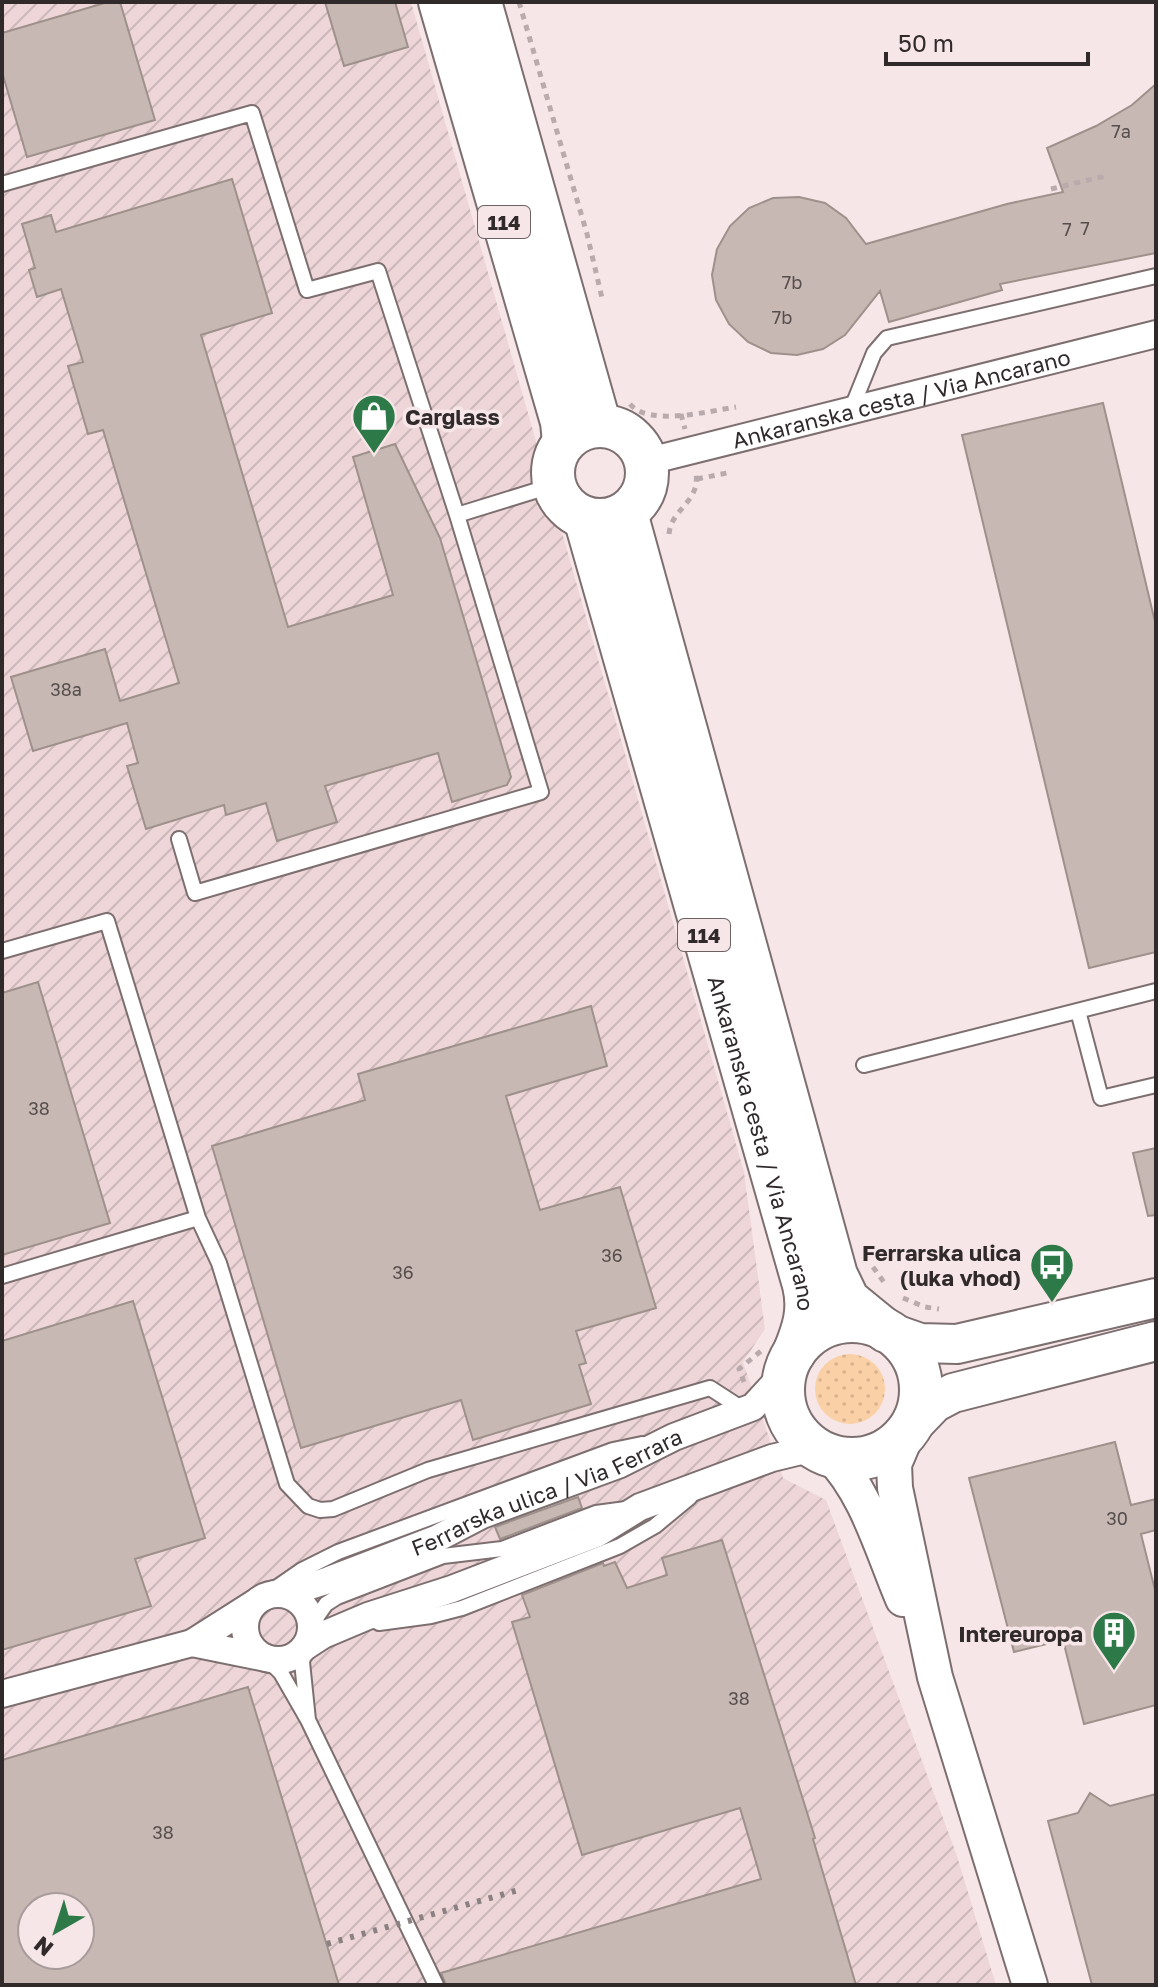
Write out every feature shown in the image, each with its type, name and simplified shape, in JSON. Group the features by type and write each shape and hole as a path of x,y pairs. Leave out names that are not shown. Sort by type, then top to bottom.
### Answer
{"main road":[{"name":"114","path":"440,2 562,422 597,423"},
{"name":"114","path":"480,2 597,423"},
{"name":"114","path":"554,485 553,463 597,423"},
{"path":"554,485 565,506 585,518 600,520 626,513 635,505 646,485 645,462 633,440 612,427 597,423"},
{"name":"Ankaranska cesta / Via Ancarano","path":"626,513 836,1275 848,1300 886,1331"},
{"name":"Ankaranska cesta / Via Ancarano","path":"585,518 808,1302 805,1326 794,1353"},
{"path":"794,1353 811,1334 831,1324 854,1321 877,1325 920,1343 957,1344 1156,1298"},
{"name":"114","path":"886,1331 896,1336 911,1354 920,1375 921,1398 909,1429"},
{"path":"829,1454 839,1458 862,1459 884,1452 902,1439 934,1403 953,1393 1156,1341"},
{"name":"114","path":"794,1353 786,1371 783,1394 788,1416 800,1435 817,1450 829,1454"}],"street":[{"name":"Ankaranska cesta / Via Ancarano","path":"645,462 1156,334"},
{"name":"Ferrarska ulica / Via Ferrara","path":"192,1643 264,1598 329,1580 436,1539 482,1515 618,1465 674,1437 753,1407 776,1382 794,1353"},
{"path":"909,1429 894,1464 895,1488 935,1677 1030,1985"},
{"path":"2,1694 192,1643 277,1660 288,1659 308,1636 339,1628 598,1533 640,1507 772,1458 805,1450 829,1454 845,1470 860,1496 935,1677"},
{"path":"266,1658 256,1652 245,1633 248,1612 264,1598 295,1598 303,1605 308,1636"}],"lane":[{"path":"2,184 252,113 307,290 378,271 457,515 541,792 195,893 179,839"},
{"path":"851,410 874,353 887,338 1156,276"},
{"path":"457,515 554,485"},
{"path":"2,951 107,921 198,1218 219,1263 280,1468 287,1484 308,1506 320,1510 333,1509 428,1470 710,1388 745,1410"},
{"path":"864,1065 1156,991"},
{"path":"1078,1011 1101,1098 1156,1085"},
{"path":"2,1276 198,1218"},
{"path":"339,1628 431,1616 462,1608 620,1546 655,1526 709,1481"},
{"path":"308,1720 302,1662 308,1636 326,1604 443,1556 502,1549 596,1513 640,1507"},
{"path":"266,1658 281,1673 308,1720 436,1985"}],"path":[{"path":"519,2 587,234 604,306"},
{"path":"1051,189 1101,177 1103,184"},
{"path":"597,423 633,409 668,417 736,407"},
{"path":"697,479 732,472"}],"shaded area":[{"path":"2,2 411,2 744,1172 765,1329 743,1362 783,1478 826,1500 957,1856 996,1985 2,1985"},
{"path":"850,1354 869,1360 879,1370 885,1389 879,1408 869,1418 850,1424 831,1418 821,1408 815,1389 821,1370 831,1360"}],"building":[{"path":"108,2 120,2 155,120 27,157 2,72 2,33"},
{"path":"325,2 395,2 408,47 344,66"},
{"path":"1156,84 1156,253 1000,284 1002,290 889,322 880,291 845,335 823,349 797,355 771,353 748,342 729,324 716,300 712,275 717,249 730,226 749,208 773,198 799,197 825,203 846,218 866,244 1007,204 1063,192 1047,148 1096,126 1132,105"},
{"path":"232,179 272,313 201,335 288,627 393,595 353,457 395,444 440,538 511,777 507,785 452,802 438,753 325,786 337,822 277,841 266,803 226,815 224,805 146,829 127,766 138,763 127,723 33,751 11,677 105,649 120,701 179,683 103,430 88,434 68,366 83,362 61,289 37,297 29,270 35,268 22,224 51,215 56,232"},
{"path":"1103,403 1156,626 1156,952 1089,968 962,435"},
{"path":"38,982 110,1223 2,1255 2,993"},
{"path":"591,1006 607,1066 506,1096 540,1210 620,1187 656,1308 576,1331 586,1363 579,1365 591,1404 473,1440 461,1400 301,1448 212,1146 365,1100 358,1074"},
{"path":"1156,1148 1156,1215 1148,1216 1133,1153"},
{"path":"133,1301 205,1538 135,1559 151,1606 2,1650 2,1341"},
{"path":"1115,1442 1131,1505 1156,1499 1156,1530 1141,1534 1156,1594 1156,1705 1084,1724 1063,1640 1014,1652 969,1478"},
{"path":"578,1497 582,1508 500,1539 495,1527"},
{"path":"722,1540 815,1838 856,1985 446,1985 441,1973 761,1879 740,1808 582,1855 512,1622 530,1617 522,1595 603,1563 604,1566 615,1562 627,1588 667,1575 662,1558"},
{"path":"248,1687 339,1985 2,1985 2,1760"},
{"path":"1090,1793 1110,1806 1156,1794 1156,1985 1092,1985 1048,1821 1078,1813"}],"railway":[{"path":"327,1944 522,1889"}],"place":[{"name":"Carglass","path":"374,455"},
{"name":"Ferrarska ulica (luka vhod)","path":"1052,1304"},
{"name":"Intereuropa","path":"1114,1672"}]}
